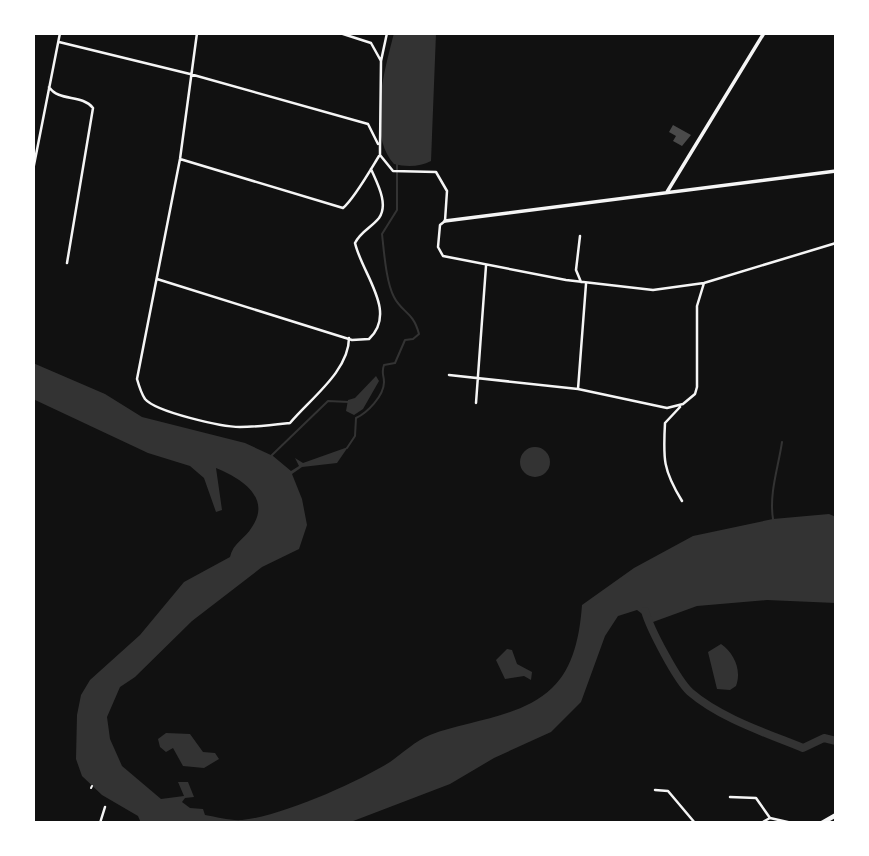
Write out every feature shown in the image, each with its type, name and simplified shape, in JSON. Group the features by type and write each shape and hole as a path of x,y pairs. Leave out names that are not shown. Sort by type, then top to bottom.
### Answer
{"main road":[{"path":"822,823 836,815"}],"street":[{"path":"33,170 60,33"},
{"path":"197,33 180,159 137,379 147,402 162,410 237,427 290,424 342,363 349,351 349,338"},
{"path":"340,33 372,43 381,61"},
{"path":"180,159 343,208 353,200 361,181 380,155 381,61 387,33"},
{"path":"667,192 764,33"},
{"path":"59,42 190,74 368,124 380,147"},
{"path":"49,87 55,94 88,102 93,108 67,263"},
{"path":"380,155 396,172 436,173 447,191 445,221 439,229 438,252 443,256 486,265 584,282 653,290 704,283 836,243"},
{"path":"156,279 349,338 369,339 383,315 355,243 364,229 379,218 383,201 371,169"},
{"path":"445,221 836,171"},
{"path":"578,389 584,282 576,270 580,236"},
{"path":"476,402 486,265"},
{"path":"682,501 666,475 665,423 695,394 697,387 697,306 704,283"},
{"path":"449,375 578,389 667,408 683,404"},
{"path":"655,790 668,791 695,823"},
{"path":"730,797 756,798 770,818"},
{"path":"100,823 105,807"},
{"path":"761,823 770,818 792,823"}],"shaded area":[{"path":"394,33 436,33 431,161 418,165 394,164 381,136 380,100"},
{"path":"33,363 105,394 142,417 245,443 273,456 291,471 299,466 295,458 303,463 348,447 337,463 302,467 292,474 302,499 307,525 299,549 262,567 192,621 135,677 120,687 107,717 110,739 122,766 161,799 184,796 178,782 188,782 194,797 185,798 182,802 190,808 203,809 205,815 242,820 297,805 339,789 376,770 430,735 510,712 539,698 560,680 566,671 580,627 582,605 634,568 693,536 773,519 829,514 836,517 836,603 767,600 697,606 653,622 637,610 618,616 605,636 581,702 551,732 494,758 450,784 348,823 141,823 138,816 102,795 82,776 76,759 77,715 81,695 90,680 140,635 184,582 230,557 257,517 256,498 244,483 216,468 222,510 216,512 204,478 190,466 148,453 33,399"},
{"path":"376,376 379,381 363,409 354,415 346,411 348,400 355,398"},
{"path":"535,447 546,451 550,462 546,473 535,477 524,473 520,462 524,451"},
{"path":"721,644 730,652 737,668 738,680 736,686 730,690 717,689 708,652"},
{"path":"507,649 512,650 517,664 532,672 531,680 524,676 505,679 496,660"},
{"path":"166,733 190,734 203,752 215,753 219,759 204,768 183,766 173,748 166,752 160,747 158,739"}],"building":[{"path":"673,125 691,135 682,146 673,141 676,136 669,132"}],"waterway":[{"path":"347,448 355,436 356,418 370,408 381,393 384,365 395,363 405,340 413,339 419,334 411,316 394,297 389,283 382,234 397,210 397,164"},
{"path":"271,456 328,401 349,402"},
{"path":"773,519 773,490 782,442"},
{"path":"645,611 678,677 690,692 715,710 803,748 824,738 836,741"}]}
